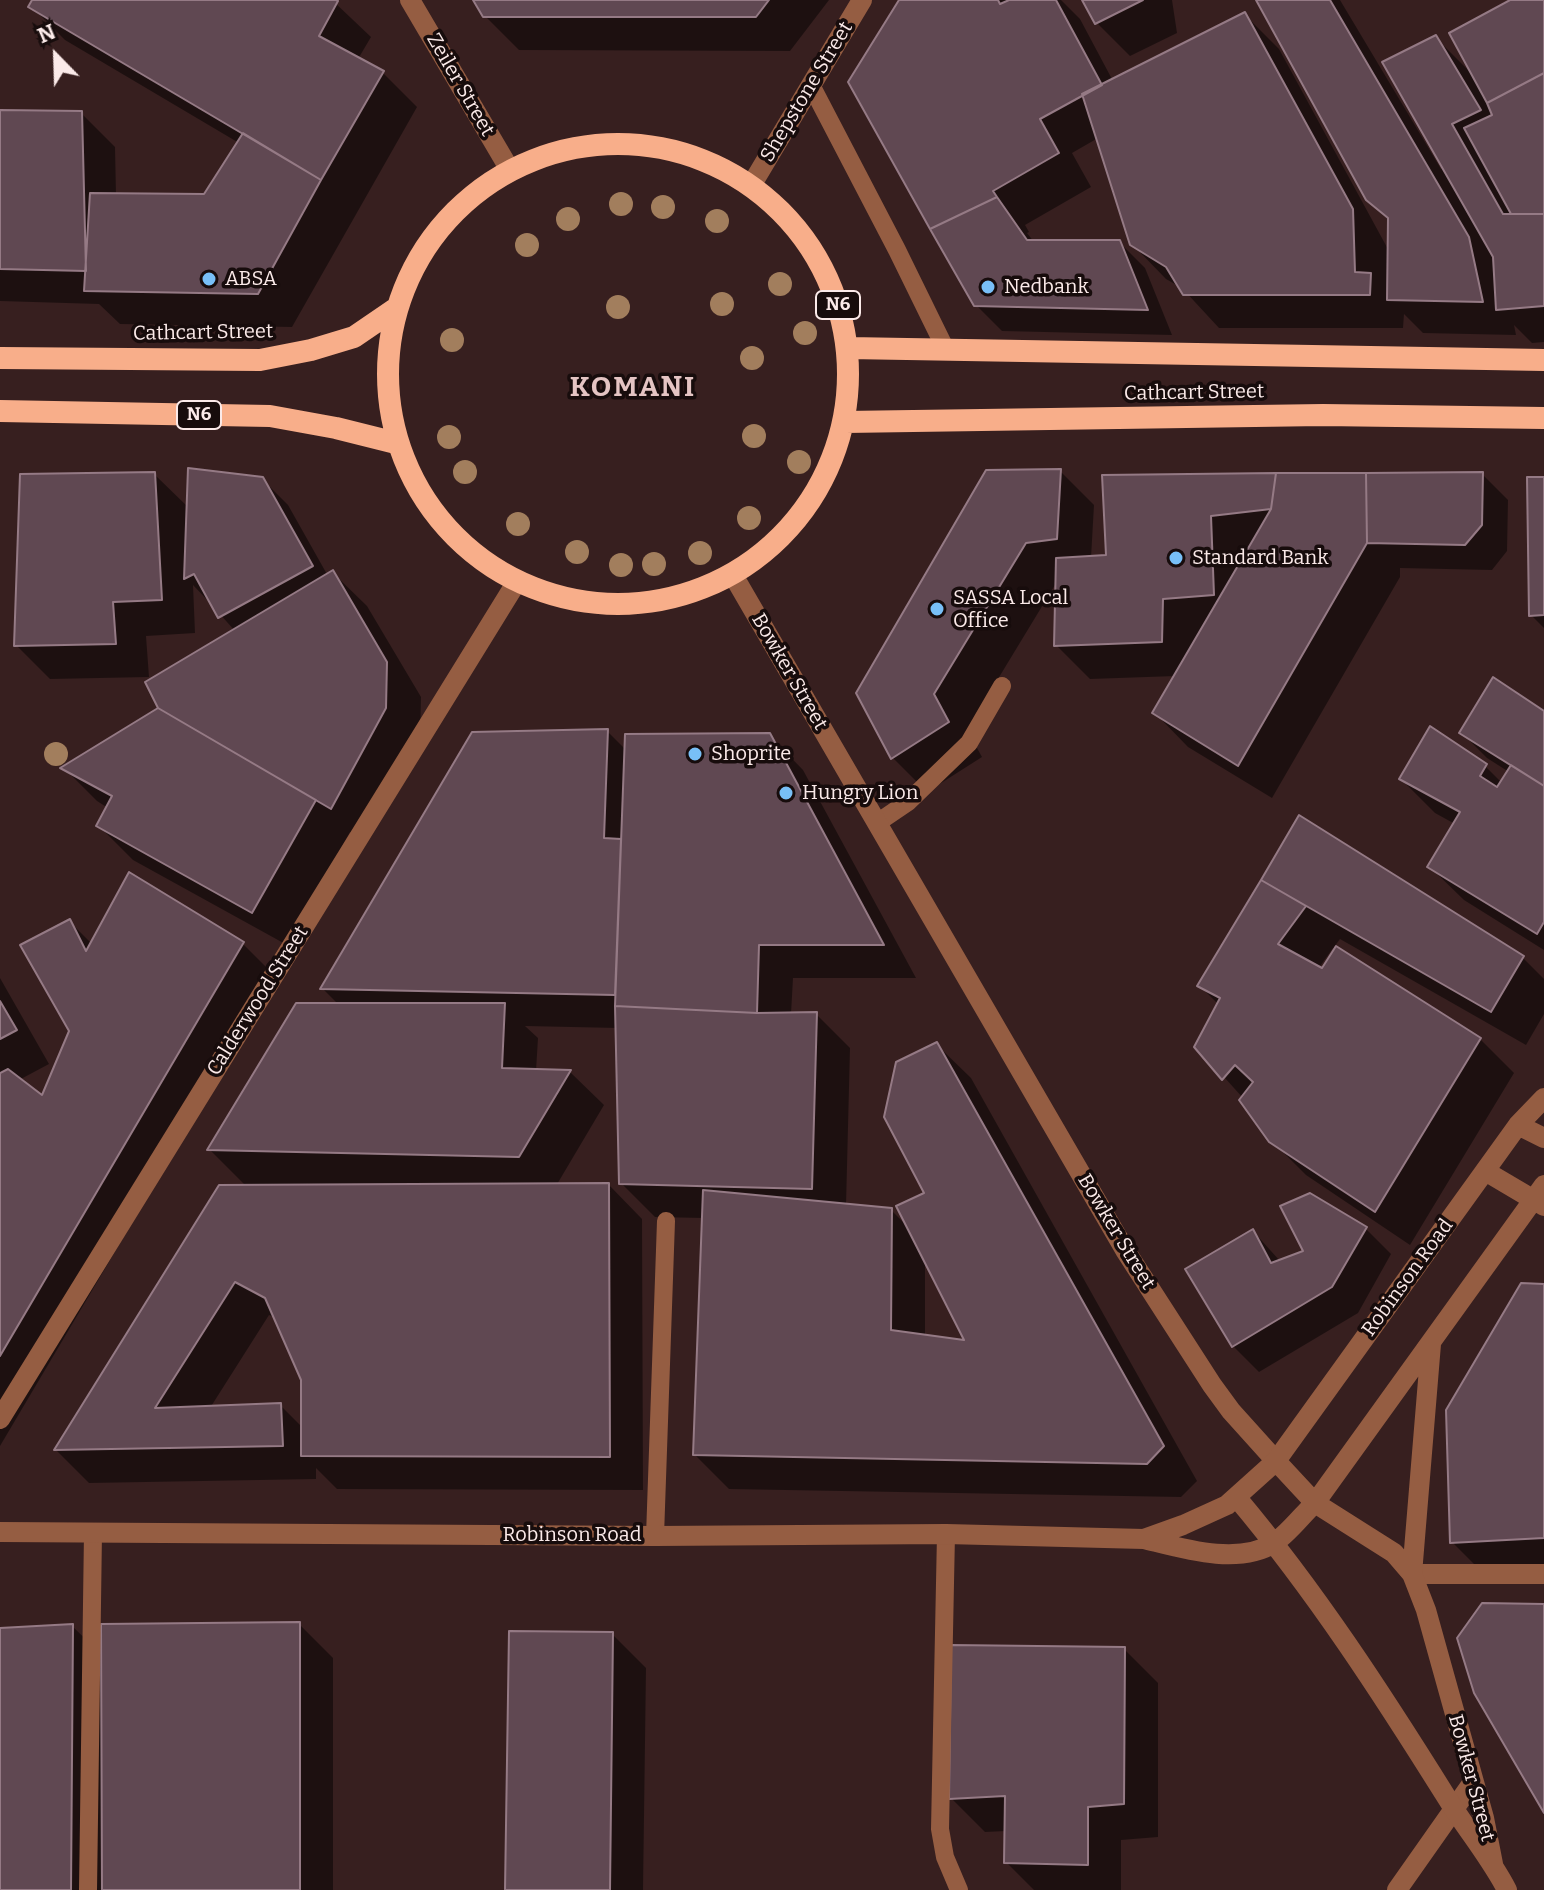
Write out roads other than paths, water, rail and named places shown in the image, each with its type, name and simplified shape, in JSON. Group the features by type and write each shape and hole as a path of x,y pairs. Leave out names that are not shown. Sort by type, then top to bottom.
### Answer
{"highway":[{"name":"N6","path":"633,143 695,156 752,184 799,229 833,285 849,348 850,385 845,422 806,510 733,575 663,601 588,604 516,583 464,548 423,500 396,443 386,377 395,309 421,253 450,217 460,206 510,170 570,148 633,143"},
{"name":"Cathcart Street","path":"0,358 260,360 311,350 354,337 395,309"},
{"name":"Cathcart Street","path":"849,348 1544,360"},
{"name":"N6","path":"0,411 270,416 396,443"},
{"name":"Cathcart Street","path":"845,422 1323,415 1544,418"}],"street":[{"name":"Zeiler Street","path":"410,0 510,170"},
{"name":"Shepstone Street","path":"752,184 862,0"},
{"name":"Bowker Street","path":"733,575 1125,1250 1212,1385 1231,1411 1315,1503 1394,1553 1412,1574 1426,1610 1484,1818 1493,1864"},
{"name":"Calderwood Street","path":"0,1419 516,583"},
{"name":"Robinson Road","path":"0,1532 655,1536 946,1534 1144,1539 1214,1512 1237,1498 1276,1461 1518,1125 1544,1098"},
{"path":"1518,1125 1544,1138"},
{"path":"1144,1539 1176,1547 1235,1553 1251,1551 1274,1542 1315,1503 1541,1197 1485,1171"},
{"path":"1431,1344 1412,1574 1544,1574"},
{"name":"Bowker Street","path":"1237,1498 1274,1542 1365,1669 1507,1890"},
{"path":"1397,1890 1473,1782"}],"lane":[{"path":"811,85 946,350"},
{"path":"877,823 908,802 969,743 1002,686"},
{"path":"655,1536 666,1221"},
{"path":"88,1890 93,1532"},
{"path":"946,1534 940,1829 945,1857 959,1890"}],"place":[{"name":"ABSA","path":"209,279"},
{"name":"Nedbank","path":"988,287"},
{"name":"Standard Bank","path":"1176,558"},
{"name":"SASSA Local Office","path":"937,609"},
{"name":"Shoprite","path":"695,754"},
{"name":"Hungry Lion","path":"786,793"}],"district":[{"name":"KOMANI","path":"633,388"}]}
